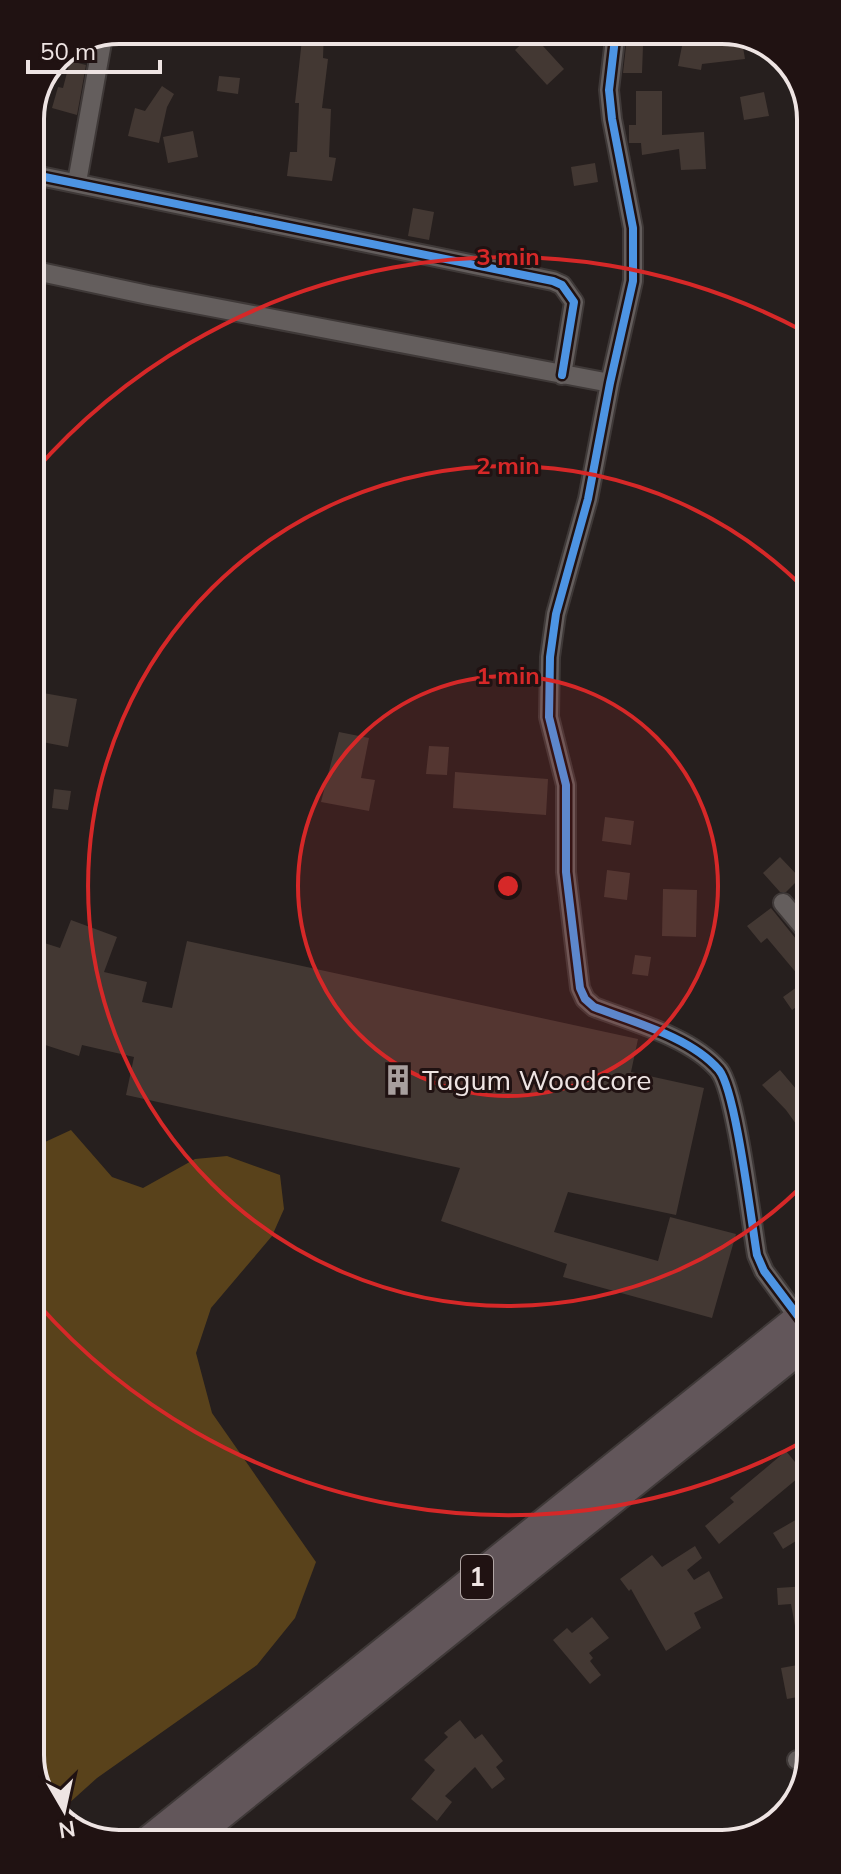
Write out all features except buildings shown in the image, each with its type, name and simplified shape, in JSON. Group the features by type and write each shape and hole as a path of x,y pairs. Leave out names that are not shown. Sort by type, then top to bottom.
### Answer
{"highway":[{"name":"1","path":"202,1830 797,1333"},
{"name":"1","path":"162,1830 797,1333"}],"street":[{"path":"614,44 609,90 633,228 633,281 588,499 556,614 550,657 549,717 566,785 566,872 580,988 585,999 594,1007 675,1038 721,1072 732,1106 757,1255 764,1271 797,1312"},
{"path":"77,182 101,46"},
{"path":"44,176 553,281 570,293 574,302 562,375"},
{"path":"44,273 610,383"},
{"path":"783,903 797,920"}],"shaded area":[{"path":"71,1130 112,1177 143,1188 195,1159 227,1156 280,1175 284,1209 272,1236 211,1308 196,1353 212,1413 316,1562 295,1618 257,1665 97,1778 65,1807 48,1779 44,1755 45,1142"}],"cycle path":[{"path":"614,44 609,90 633,228 633,281 588,499 556,614 550,657 549,717 566,785 566,872 580,988 585,999 594,1007 693,1048 719,1070 737,1129 757,1255 764,1271 797,1315"},
{"path":"44,177 553,281 562,285 574,302 562,375"}],"place":[{"name":"Tagum Woodcore","path":"398,1080"}]}
